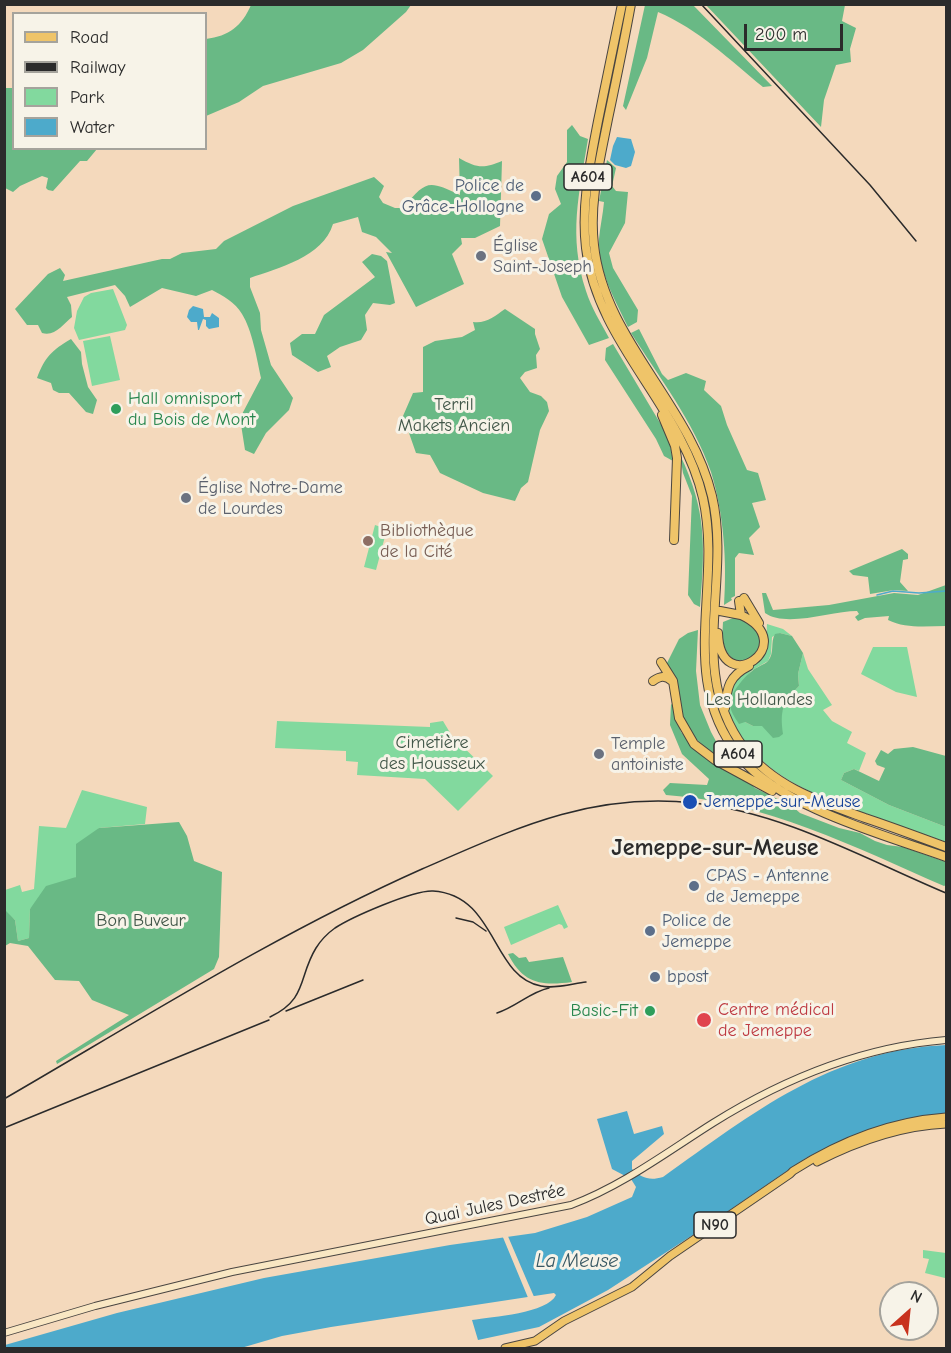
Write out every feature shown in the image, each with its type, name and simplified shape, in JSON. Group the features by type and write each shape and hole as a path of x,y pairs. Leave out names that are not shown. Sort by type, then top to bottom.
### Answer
{"highway":[{"name":"A604","path":"622,4 585,196 584,231 588,265 598,297 612,328 679,434 699,482 708,539 714,676 723,711 745,750 781,782 825,803 946,847"},
{"name":"A604","path":"632,4 599,164 593,214 594,246 600,279 612,308 630,342 685,428 707,478 718,536 711,595 717,610"},
{"path":"635,364 637,373 669,429 675,446 677,486 674,540"},
{"path":"723,711 726,693 733,678 760,659 766,645 764,631 741,600 741,615"},
{"path":"717,610 741,615 754,622 762,632 764,645 758,658 745,665 731,663 721,653 712,642 717,610"},
{"name":"A604","path":"712,642 705,677 709,697 721,728 739,756 754,772 776,788 836,817 946,857"},
{"path":"661,662 673,681 682,725 694,744 703,752 788,800 827,816 836,817"},
{"path":"653,681 662,676 673,681"}],"main road":[{"name":"Quai Jules Destrée","path":"4,1333 88,1308 232,1272 557,1209 584,1200 627,1177 741,1106 791,1080 883,1049 946,1040"},
{"name":"N90","path":"505,1348 535,1341 564,1321 635,1285 669,1256 798,1167 831,1149 882,1128 946,1117"},
{"name":"N90","path":"790,1174 873,1139 920,1126 946,1124"}],"green space":[{"path":"251,4 411,5 363,50 341,63 263,86 239,102 207,116 207,39 234,29 243,19"},
{"path":"645,5 693,5 772,86 763,87 700,36 658,12 647,58 626,110 623,106"},
{"path":"706,5 845,5 842,21 856,28 850,49 851,62 836,65 824,100 821,127"},
{"path":"4,88 12,88 12,150 96,150 87,161 80,161 53,191 46,188 48,178 42,176 20,186 13,192 5,188"},
{"path":"572,125 580,136 588,139 577,215 577,252 586,291 609,338 589,345 562,297 542,239 549,214 561,204 555,189 557,176 567,162 567,130"},
{"path":"459,158 480,166 502,161 500,226 475,238 461,238 462,244 452,254 464,284 416,307 386,252 392,253 376,237 362,232 358,217 333,224 320,245 298,260 250,278 250,287 260,313 261,330 271,365 293,398 289,410 266,433 254,454 245,450 240,418 261,378 246,321 236,306 224,297 212,290 196,296 162,288 130,307 125,296 115,285 67,297 71,305 72,317 58,329 47,334 42,333 38,325 27,325 15,309 48,274 60,268 65,275 63,281 170,259 182,253 216,249 224,241 293,206 374,177 384,186 379,197 383,203 395,208 403,208 417,192 428,185 440,186 460,195"},
{"path":"607,160 616,168 612,186 616,191 628,192 625,223 609,253 613,268 638,310 637,322 628,327 608,285 599,251 604,202 599,201"},
{"path":"372,254 381,256 387,261 395,303 390,305 373,303 365,315 367,330 361,340 340,347 327,356 331,367 318,372 292,355 290,343 302,334 315,334 324,315 375,277 362,262"},
{"path":"113,289 127,325 125,330 79,340 74,328 77,311 84,297 91,293"},
{"name":"Terril Makets Ancien","path":"505,309 535,329 540,349 536,355 537,368 525,372 520,378 530,392 541,396 547,402 549,411 540,430 528,482 521,488 515,501 483,493 440,473 430,455 416,453 403,416 413,393 423,392 423,347 435,341 462,337 475,330 473,322 486,321"},
{"path":"639,329 662,374 668,380 686,373 706,381 704,390 721,406 747,470 758,473 766,500 752,503 760,527 749,538 754,555 739,553 735,558 735,596 724,605 724,538 711,472 686,418 631,333"},
{"path":"110,336 120,380 92,386 83,341"},
{"path":"71,339 81,352 88,387 97,400 93,414 86,412 69,393 59,393 53,390 51,383 37,378 50,355"},
{"path":"613,344 669,438 673,461 664,456 656,439 605,360 606,348"},
{"path":"680,455 689,475 700,512 703,566 700,607 694,604 688,595 692,496 683,473"},
{"path":"375,525 387,529 376,570 364,567"},
{"path":"902,549 908,554 908,559 903,560 900,582 908,591 894,590 870,594 868,577 853,575 849,571"},
{"path":"946,585 946,626 902,625 888,620 889,616 865,618 858,621 855,617 859,614 857,611 785,619 765,613 762,593 766,593 773,610 829,605 894,593 918,595"},
{"path":"738,616 749,621 763,641 751,660 736,661 725,649 722,634 723,622"},
{"path":"767,624 783,629 792,636 780,633 772,637 771,654 768,661 751,671 730,702 745,722 753,726 781,713 790,694 799,686 798,674 803,653 808,669 832,705 823,710 832,721 852,732 847,743 866,753 859,771 854,769 844,773 841,780 889,805 946,827 946,842 809,791 776,772 748,746 731,717 728,708 728,694 734,681 757,663 766,651"},
{"path":"698,630 696,671 700,705 724,756 738,765 736,768 712,754 692,735 682,714 677,680 668,669 667,663 679,639"},
{"name":"Les Hollandes","path":"775,634 792,636 803,653 798,674 799,686 783,708 783,734 773,738 762,726 753,726 745,722 739,724 731,710 730,702 735,690 745,677 768,661"},
{"path":"873,647 907,647 917,697 896,692 861,674"},
{"path":"671,704 674,706 681,732 695,749 755,788 792,806 800,813 839,828 860,833 875,841 903,847 946,862 946,885 809,828 739,807 703,799 666,795 663,790 670,783 707,785 709,779 682,754 670,725"},
{"name":"Cimetière des Housseux","path":"277,721 430,727 430,723 443,721 452,736 493,776 458,811 425,779 357,775 358,762 346,761 346,751 275,748"},
{"path":"913,747 946,756 946,827 889,805 841,780 844,773 854,769 879,781 885,768 877,765 875,761 881,750 888,754 894,749"},
{"path":"82,790 147,807 145,824 99,828 76,877 30,909 29,938 18,941 15,920 5,912 5,890 20,885 22,892 34,889 39,826 66,828"},
{"name":"Bon Buveur","path":"179,822 187,836 194,861 222,872 219,957 214,969 57,1064 56,1061 129,1015 92,1000 79,981 55,980 28,946 10,943 5,946 5,912 15,920 18,941 29,938 30,909 46,886 76,877 76,844 99,828"},
{"path":"558,905 568,927 564,929 559,924 511,945 504,927"},
{"path":"513,953 519,958 526,957 529,962 563,957 572,982 551,984 534,981 520,972 514,964 508,954"},
{"path":"923,1250 946,1253 945,1278 925,1273 929,1259 923,1258"}],"water":[{"path":"617,137 631,139 635,152 631,166 626,168 615,165 610,160"},
{"path":"193,306 203,309 204,317 210,317 212,313 219,318 219,327 209,329 206,326 206,320 203,319 198,330 197,322 191,322 187,317"},
{"name":"La Meuse","path":"946,1045 946,1113 904,1119 836,1143 806,1158 608,1290 539,1327 478,1340 472,1320 531,1310 551,1301 556,1295 554,1293 331,1327 282,1336 241,1348 5,1348 5,1345 117,1313 264,1278 450,1245 535,1233 587,1217 632,1197 636,1187 631,1179 612,1169 597,1119 627,1111 634,1134 662,1126 664,1134 632,1161 632,1169 646,1178 663,1177 762,1108 830,1072 866,1059 905,1049"}],"pier":[{"path":"507,1234 535,1299 529,1300 502,1235"}],"waterway":[{"path":"877,595 893,591 919,593 946,591"}],"railway":[{"path":"701,4 870,185 916,241"},
{"path":"4,1099 210,978 368,894 489,840 553,817 586,809 621,803 656,801 727,808 791,826 946,893"},
{"path":"270,1017 291,1003 297,995 310,959 322,939 332,930 383,905 412,895 433,891 454,896 470,906 482,920 512,968 525,979 546,987 586,982"},
{"path":"456,918 473,922 486,931"},
{"path":"286,1011 363,980"},
{"path":"497,1013 549,988"},
{"path":"4,1128 269,1020"}],"place":[{"name":"Police de Grâce-Hollogne","path":"536,196"},
{"name":"Église Saint-Joseph","path":"481,256"},
{"name":"Hall omnisport du Bois de Mont","path":"116,409"},
{"name":"Église Notre-Dame de Lourdes","path":"186,498"},
{"name":"Bibliothèque de la Cité","path":"368,541"},
{"name":"Temple antoiniste","path":"599,754"},
{"name":"Jemeppe-sur-Meuse","path":"690,802"},
{"name":"CPAS - Antenne de Jemeppe","path":"694,886"},
{"name":"Police de Jemeppe","path":"650,931"},
{"name":"bpost","path":"655,977"},
{"name":"Basic-Fit","path":"650,1011"},
{"name":"Centre médical de Jemeppe","path":"704,1020"}],"district":[{"name":"Jemeppe-sur-Meuse","path":"715,848"}]}
